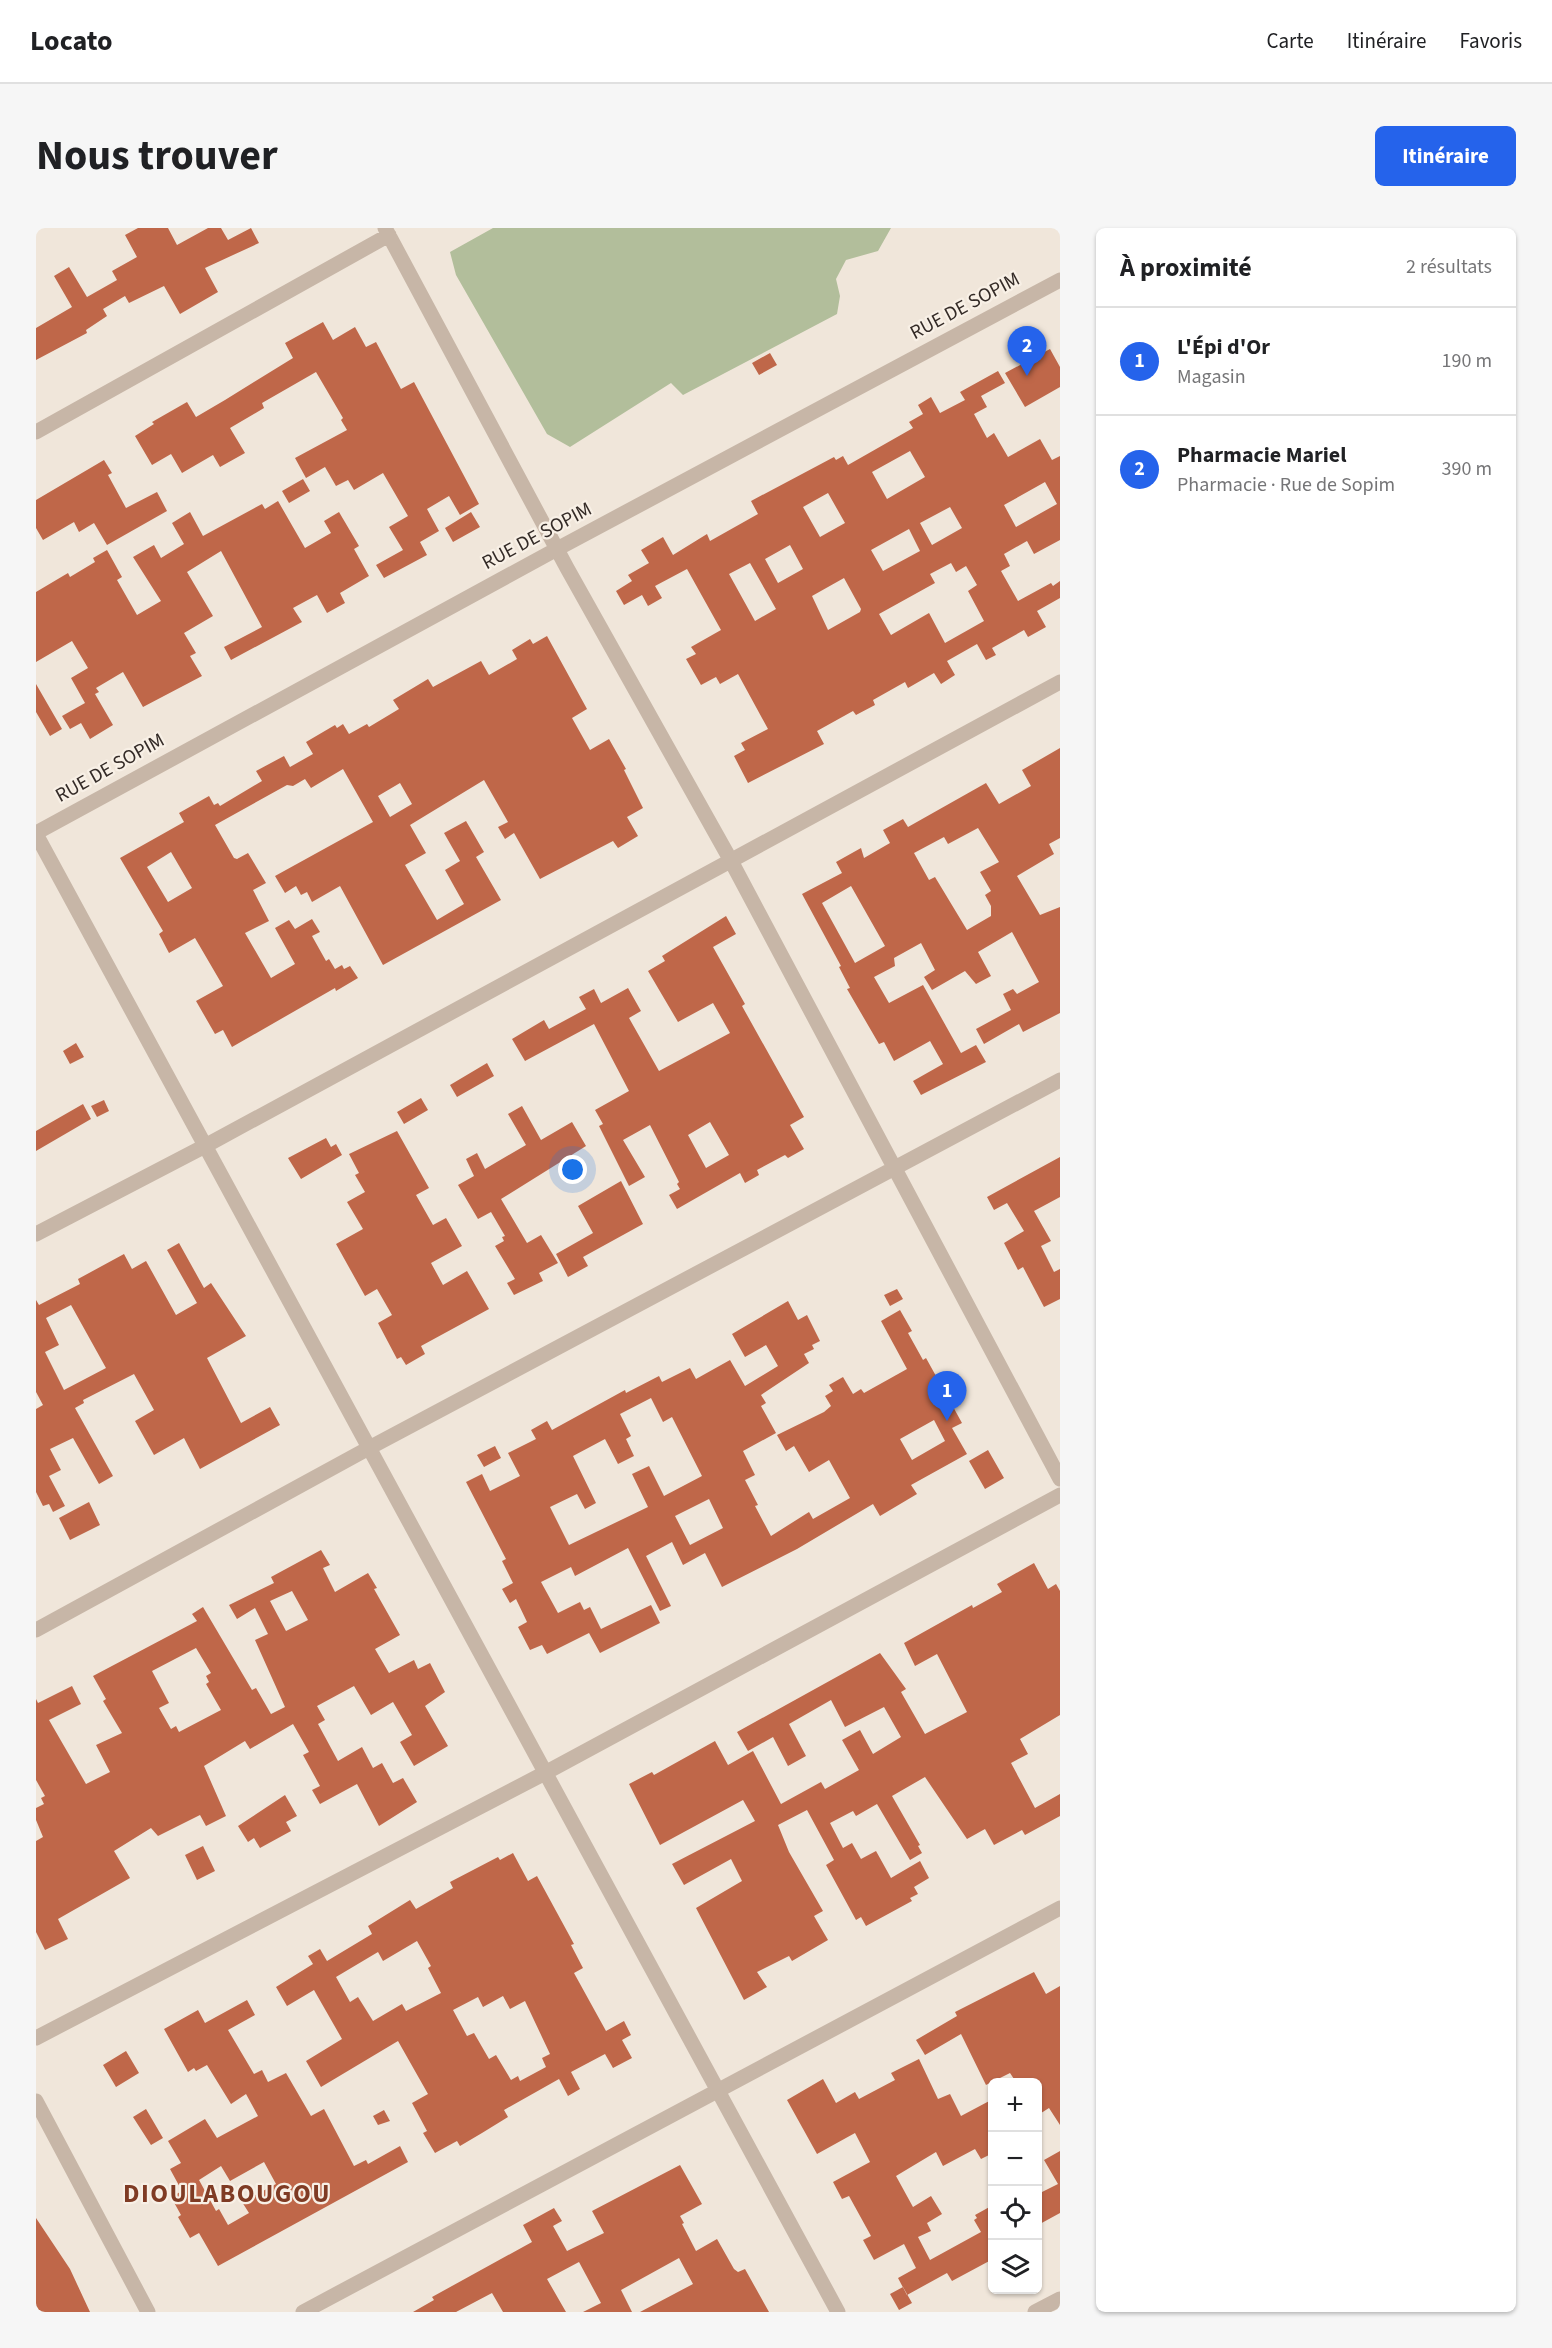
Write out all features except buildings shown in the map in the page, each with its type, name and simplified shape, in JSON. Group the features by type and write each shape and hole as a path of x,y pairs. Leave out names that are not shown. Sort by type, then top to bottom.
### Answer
{"street":[{"path":"36,432 387,231 557,549 730,859 1060,1479"},
{"name":"RUE DE SOPIM","path":"36,834 557,549 1060,279"},
{"path":"36,1234 205,1146 730,859 1060,682"},
{"path":"36,834 838,2312"},
{"path":"36,1630 894,1167 1060,1080"},
{"path":"36,2038 546,1773 1060,1495"},
{"path":"303,2312 1060,1908"},
{"path":"36,2101 148,2312"},
{"path":"1035,2312 1060,2299"}],"green space":[{"path":"493,228 891,228 878,251 846,260 836,279 840,296 837,314 683,395 671,383 570,447 547,434 456,275 450,252"}],"place":[{"name":"Pharmacie Mariel","path":"1027,376"},
{"name":"L'Épi d'Or","path":"947,1421"}],"district":[{"name":"DIOULABOUGOU","path":"227,2193"}]}
